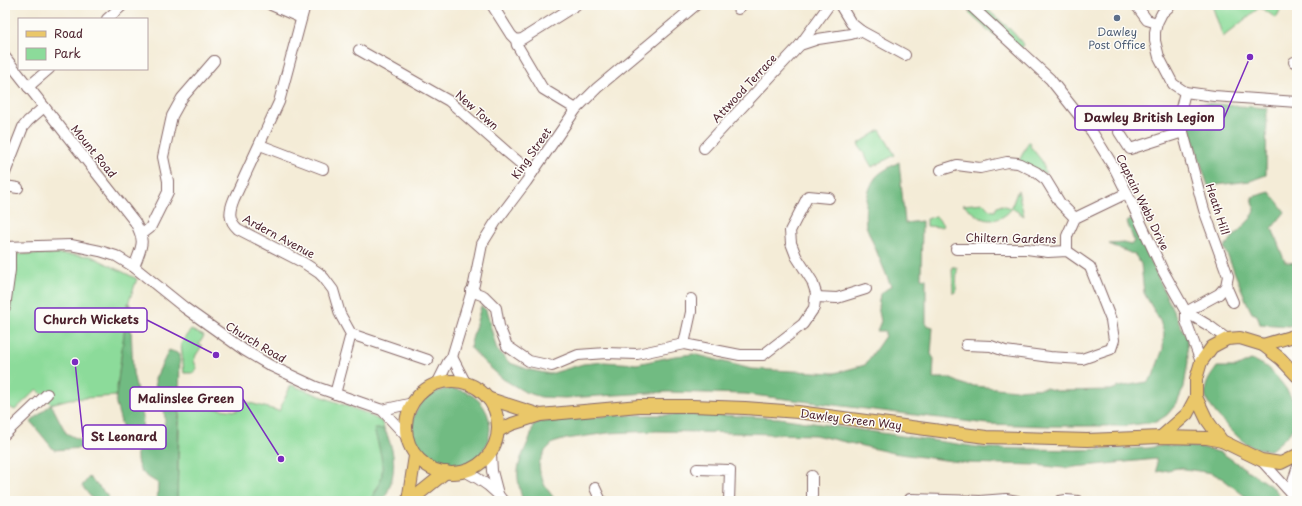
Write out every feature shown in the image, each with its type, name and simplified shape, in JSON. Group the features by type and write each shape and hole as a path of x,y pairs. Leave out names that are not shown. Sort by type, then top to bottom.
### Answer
{"main road":[{"path":"1264,345 1297,335"},
{"path":"1296,375 1281,359 1264,345 1240,338 1227,339 1212,347 1201,362 1196,379 1196,397 1207,420 1222,441 1261,460 1281,462 1297,455"},
{"path":"1296,375 1297,360"},
{"path":"451,380 465,382 478,387 490,399 497,418 497,440 491,454 479,466 466,472 446,472 428,466 415,456 410,448 406,436 406,417 412,403 421,393 438,382 451,380"},
{"path":"1161,437 1187,414 1196,397"},
{"name":"Dawley Green Way","path":"490,399 540,414"},
{"name":"Dawley Green Way","path":"498,431 512,424 540,414 639,406 738,407 798,412 986,437 1087,440 1161,437 1207,438 1222,441"},
{"path":"409,501 415,456"},
{"path":"409,501 446,472"}],"street":[{"path":"107,18 123,5"},
{"path":"271,5 301,18"},
{"name":"Ardern Avenue","path":"305,5 279,102 232,205 230,214 234,226 242,232 304,263 319,273 332,290 340,314 351,334"},
{"path":"492,5 511,35 516,40 517,45 543,89 576,109"},
{"path":"516,40 522,39 576,5"},
{"name":"King Street","path":"438,382 452,357 471,291 482,244 495,223 576,109 597,88 696,5"},
{"name":"Attwood Terrace","path":"704,148 800,45 829,5"},
{"path":"840,5 851,23 861,31 905,55"},
{"name":"Captain Webb Drive","path":"970,5 1050,79 1092,132 1128,193 1163,271 1186,312 1186,321 1201,362"},
{"path":"1136,5 1152,21 1159,57 1173,84 1185,92 1214,96 1297,102"},
{"path":"1152,21 1171,5"},
{"name":"Attwood Terrace","path":"800,45 818,39 861,31"},
{"name":"New Town","path":"359,50 449,101 532,172"},
{"name":"Mount Road","path":"5,57 135,222 142,235"},
{"path":"134,267 143,241 142,235 150,228 168,190 163,157 172,116 182,98 214,61"},
{"path":"28,87 48,70"},
{"name":"Heath Hill","path":"1185,92 1180,112 1183,132 1204,210 1228,276 1226,286 1233,302"},
{"path":"5,173 23,127 44,107"},
{"path":"1119,132 1130,149 1183,132"},
{"path":"260,145 323,169"},
{"path":"941,170 957,165 980,168 1007,162 1018,163 1036,172 1046,180 1060,203 1075,218"},
{"path":"5,186 18,188"},
{"path":"1067,251 1067,236 1075,218 1128,193"},
{"path":"471,291 484,296 496,308 499,326 507,346 529,361 552,366 578,355 606,353 637,354 684,344 740,355 763,355 803,324 814,308 816,293 812,281 796,256 791,242 790,231 808,196 829,198"},
{"name":"Church Road","path":"7,248 71,245 116,256 134,267 185,308 244,350 284,373 316,387 382,410 406,436"},
{"path":"5,307 10,270 7,248"},
{"name":"Chiltern Gardens","path":"956,249 1027,249 1048,252 1067,251 1090,267 1111,320 1114,340 1111,349 1082,359 1050,357 1005,350 991,346 966,344"},
{"path":"1186,312 1219,294 1226,286"},
{"path":"816,297 837,298 866,290"},
{"path":"684,344 691,312 691,299"},
{"name":"Captain Webb Drive","path":"1186,312 1211,327 1227,339"},
{"path":"335,394 351,334 428,360"},
{"path":"452,357 465,382"},
{"path":"5,434 47,394"},
{"path":"382,410 412,403"},
{"path":"491,454 492,471 500,498"},
{"path":"1261,460 1292,496"},
{"path":"697,469 730,470 730,501"},
{"path":"1292,496 1297,469"},
{"path":"466,472 480,480 500,498"},
{"path":"812,476 812,501"},
{"path":"595,488 601,501"},
{"path":"909,501 910,498 980,501 1001,499 1017,501"},
{"path":"1060,501 1078,501"}],"green space":[{"path":"970,5 982,5 1010,29 1024,45 1020,50 1005,36 993,35 969,13 973,8"},
{"path":"1212,5 1283,5 1276,18 1260,7 1223,37"},
{"path":"1200,103 1267,108 1266,175 1250,181 1208,186 1188,123 1187,115 1195,104"},
{"path":"880,130 895,155 872,167 858,144"},
{"path":"1029,141 1031,143 1030,146 1042,161 1046,174 1018,163"},
{"path":"899,162 905,223 922,221 921,278 926,279 926,325 933,327 931,354 934,359 933,378 949,378 965,385 1016,390 1046,388 1057,391 1111,390 1147,382 1153,376 1163,349 1164,333 1160,321 1144,293 1141,264 1135,255 1109,244 1124,243 1131,245 1134,241 1127,222 1132,219 1187,338 1188,362 1184,387 1177,403 1167,415 1156,422 1123,426 1050,426 988,424 745,394 667,392 565,398 541,397 525,392 503,379 470,347 481,306 486,310 497,350 510,363 530,370 550,374 583,364 604,362 637,364 675,356 694,354 751,369 835,373 865,365 885,336 885,331 877,331 881,321 878,307 880,294 891,286 866,226 866,201 870,188 876,177"},
{"path":"1018,190 1024,216 1012,208 1002,217 990,220 979,217 963,205 983,203 989,210 992,211 995,211 997,207 1002,205 1011,208"},
{"path":"1270,192 1285,212 1272,228 1285,262 1297,263 1297,322 1289,326 1260,324 1257,315 1252,313 1248,305 1224,247 1251,218 1255,210 1252,197"},
{"path":"936,216 944,226 927,226 927,219"},
{"path":"16,254 91,256 137,279 128,304 116,396 69,399 51,404 37,389 15,410 5,405 5,363"},
{"path":"952,267 957,268 956,292 953,293"},
{"path":"128,303 130,304 133,373 143,417 142,430 138,436 125,446 124,433 116,404 116,396"},
{"path":"191,330 204,336 199,344 202,346 194,361 197,368 194,373 184,373 181,344"},
{"path":"169,350 180,354 177,501 157,501 158,483 141,471 138,463 137,451 146,442 159,436 163,430 165,421 164,408 156,393 155,379"},
{"path":"1251,360 1260,363 1277,377 1293,400 1296,408 1296,423 1292,431 1271,450 1255,448 1242,441 1218,415 1208,403 1206,398 1206,385 1217,367 1236,367"},
{"path":"291,385 363,412 381,421 388,437 381,481 370,501 177,501 180,404 237,411 239,400 279,411"},
{"path":"443,389 459,389 473,395 484,406 490,420 490,436 484,450 473,461 459,467 443,467 429,461 418,450 412,436 412,420 418,406 429,395"},
{"path":"51,404 66,433 80,440 82,448 54,450 31,422"},
{"path":"617,415 717,415 779,418 984,448 1075,450 1148,448 1165,445 1204,448 1222,453 1275,489 1279,495 1278,501 1251,501 1223,479 1212,473 1178,468 1157,472 1156,459 1064,468 1035,465 967,463 893,453 815,435 657,431 608,433 566,439 553,443 545,451 539,463 540,474 545,486 556,501 523,501 519,486 518,470 533,425 539,422"},
{"path":"374,429 384,429 393,456 394,465 391,483 383,501 370,501 376,492 382,475 381,455"},
{"path":"89,477 106,494 110,501 94,501 82,486"}],"place":[{"name":"Dawley Post Office","path":"1117,18"},
{"name":"Dawley British Legion","path":"1250,57"},
{"name":"Church Wickets","path":"216,355"},
{"name":"St Leonard","path":"75,362"},
{"name":"Malinslee Green","path":"281,459"}]}
